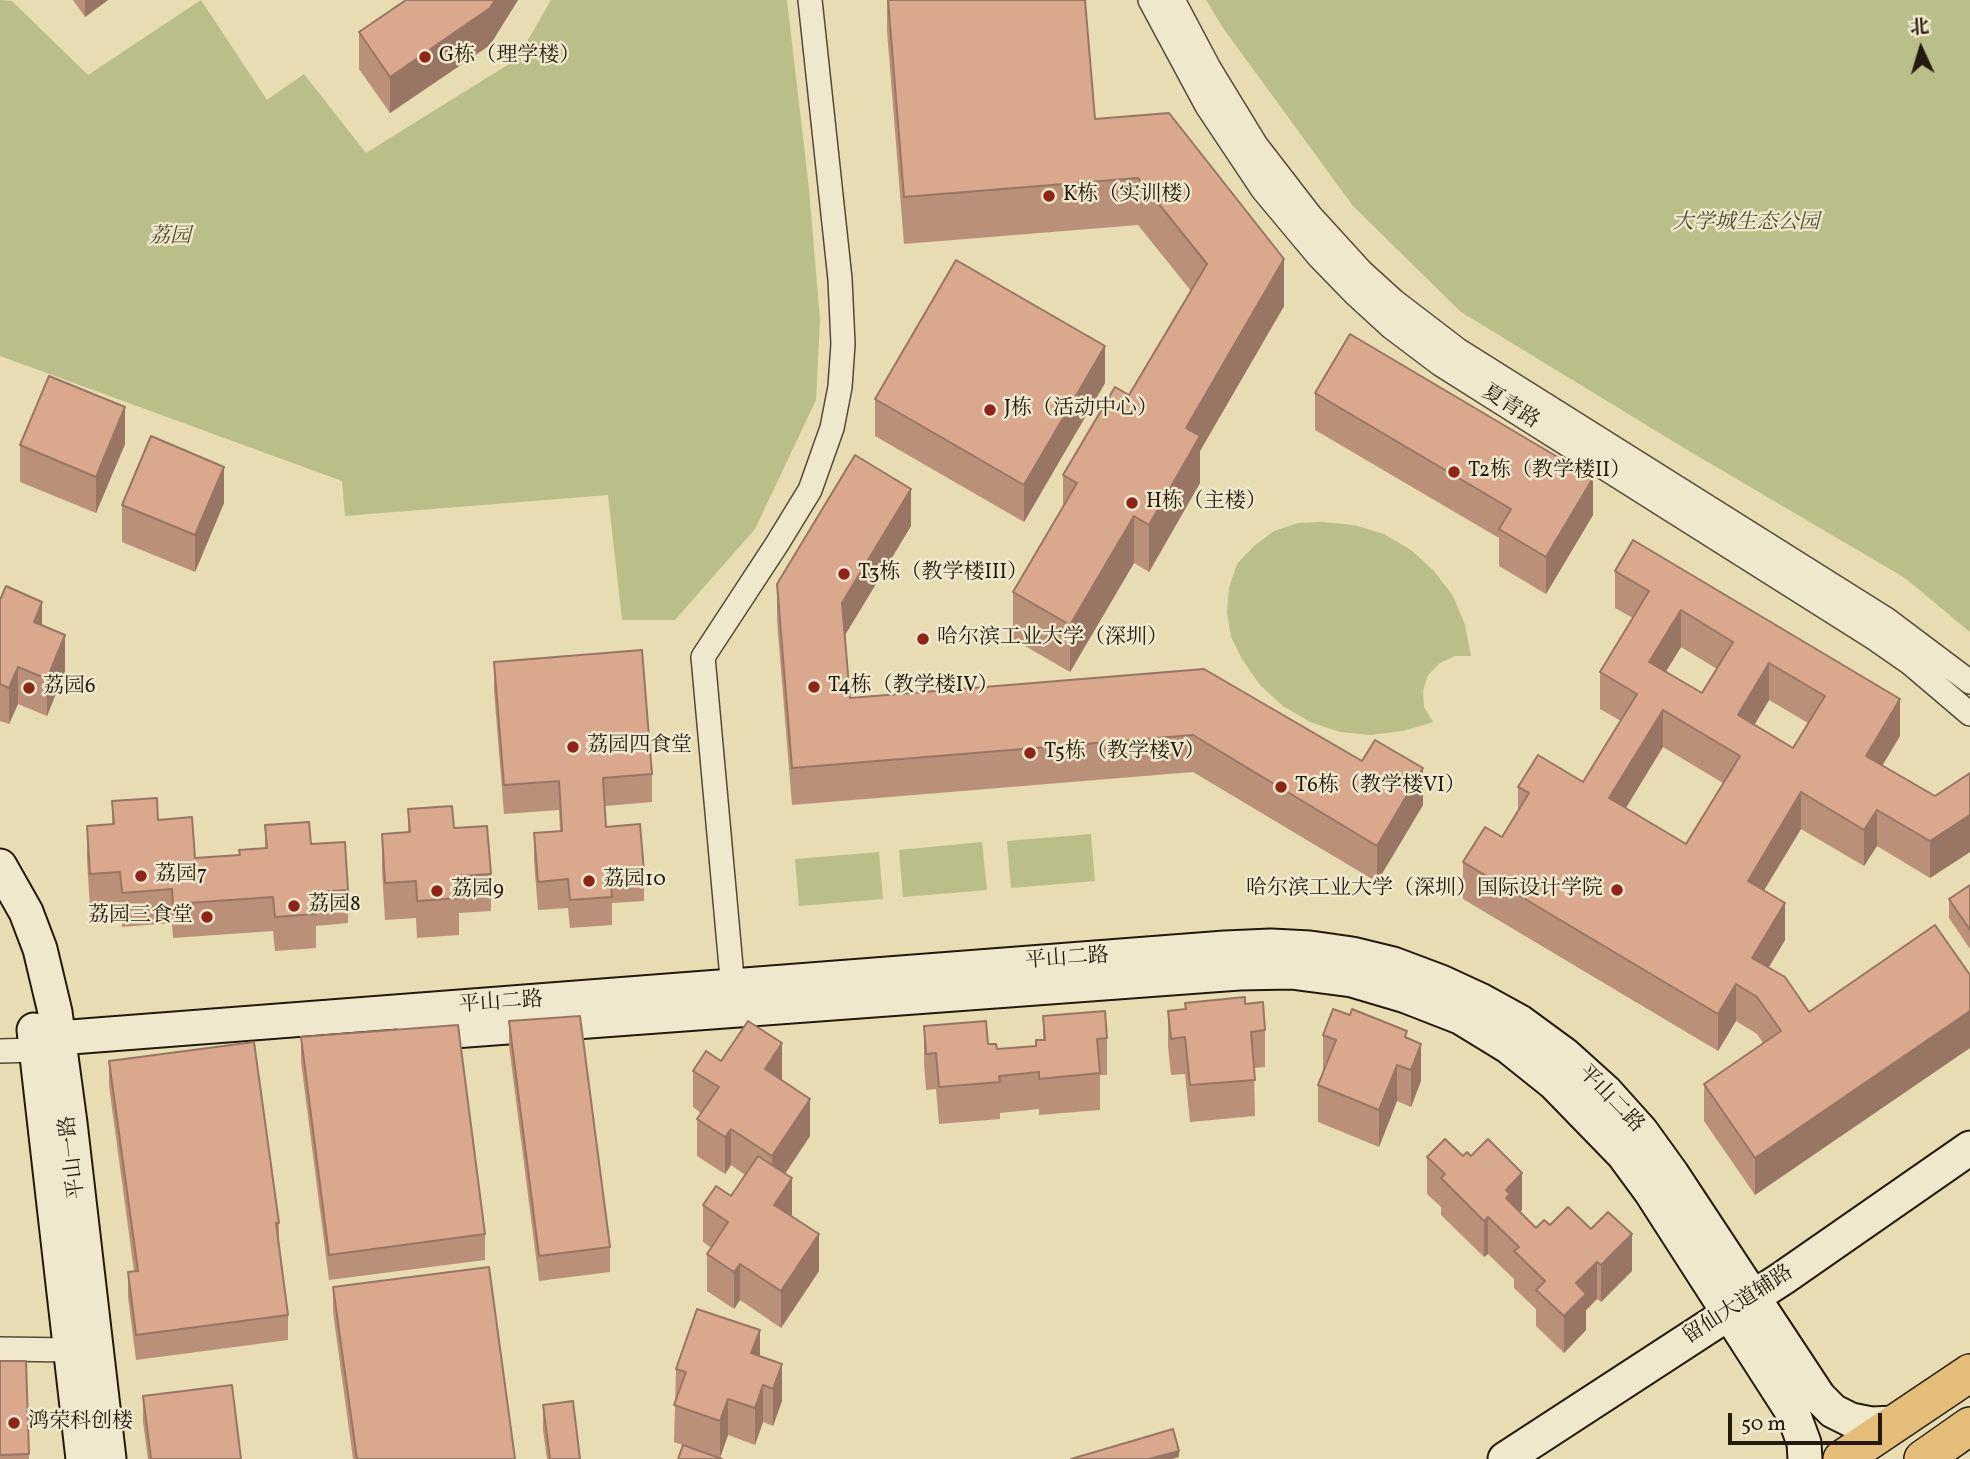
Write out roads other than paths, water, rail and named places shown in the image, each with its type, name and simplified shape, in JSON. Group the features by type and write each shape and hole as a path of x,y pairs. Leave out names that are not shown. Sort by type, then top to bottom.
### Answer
{"main road":[{"path":"1842,1459 1970,1373"},
{"path":"1923,1459 1970,1426"}],"street":[{"path":"734,998 703,657 810,490 832,428 840,387 843,344 840,279 810,0"},
{"name":"夏青路","path":"1150,0 1207,106 1263,190 1354,295 1440,364 1874,638 1910,663 1970,714"},
{"name":"夏青路","path":"1173,0 1209,68 1256,145 1319,225 1394,301 1458,350 1886,619 1970,682"},
{"name":"平山一路","path":"0,866 26,912 40,949 51,991 52,1049 71,1350 83,1459"},
{"name":"平山一路","path":"0,910 52,1049 109,1459"},
{"name":"平山二路","path":"0,1051 734,998 1236,947 1310,948 1352,954 1393,964 1441,982 1520,1022 1565,1055 1596,1083 1641,1131 1746,1312 1793,1413 1804,1443 1805,1459"},
{"name":"留仙大道辅路","path":"1537,1459 1746,1312 1970,1148"},
{"name":"留仙大道辅路","path":"1506,1459 1746,1312 1970,1170"},
{"name":"平山二路","path":"1746,1312 1833,1411 1851,1420 1871,1424 1896,1423"},
{"path":"0,1349 71,1350"}],"place":[{"name":"G栋（理学楼）","path":"425,57"},
{"name":"K栋（实训楼）","path":"1049,196"},
{"name":"J栋（活动中心）","path":"990,410"},
{"name":"T2栋（教学楼II）","path":"1454,472"},
{"name":"H栋（主楼）","path":"1132,503"},
{"name":"T3栋（教学楼III）","path":"844,574"},
{"name":"哈尔滨工业大学（深圳）","path":"923,639"},
{"name":"T4栋（教学楼IV）","path":"814,687"},
{"name":"荔园6","path":"29,688"},
{"name":"荔园四食堂","path":"573,747"},
{"name":"T5栋（教学楼V）","path":"1030,753"},
{"name":"T6栋（教学楼VI）","path":"1281,787"},
{"name":"荔园7","path":"141,876"},
{"name":"荔园10","path":"589,881"},
{"name":"哈尔滨工业大学（深圳）国际设计学院","path":"1617,890"},
{"name":"荔园9","path":"437,891"},
{"name":"荔园8","path":"294,906"},
{"name":"荔园三食堂","path":"207,917"},
{"name":"鸿荣科创楼","path":"14,1423"}],"park label":[{"name":"大学城生态公园","path":"1746,224"},
{"name":"荔园","path":"170,238"}]}
